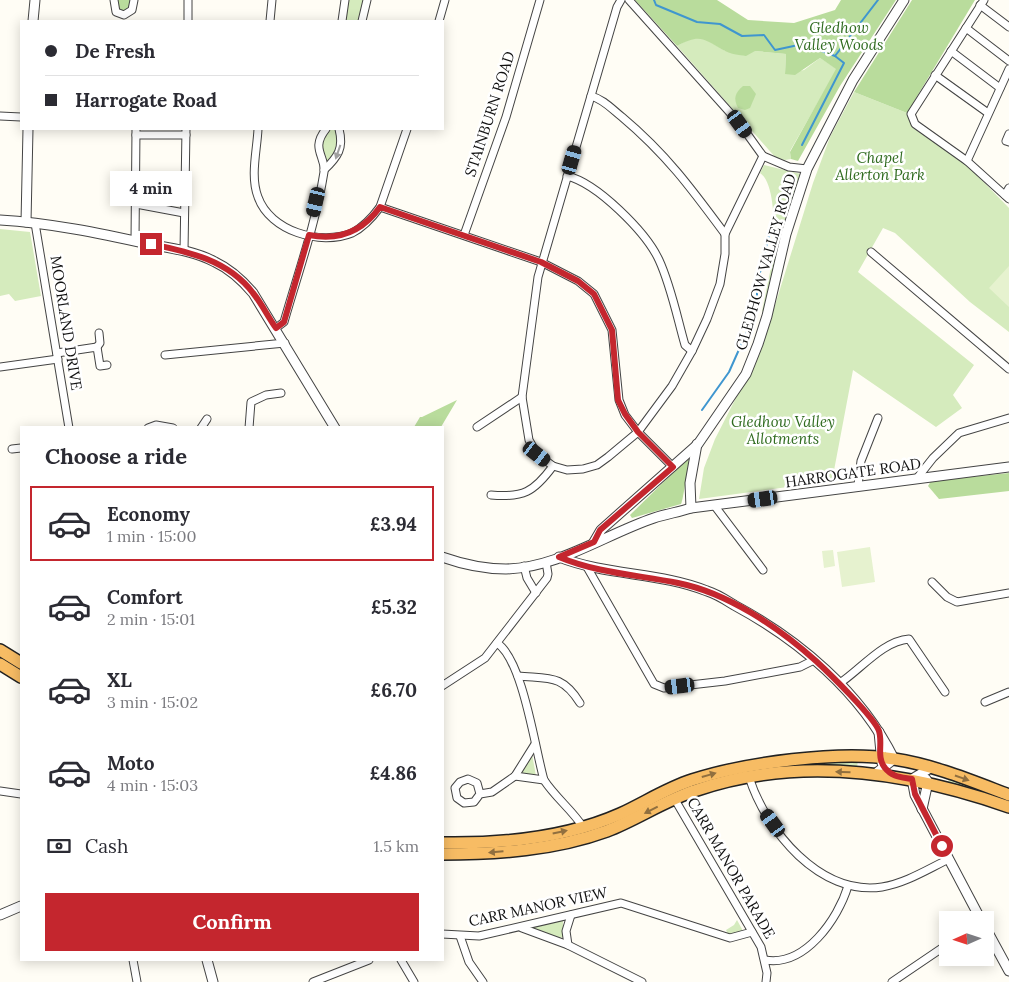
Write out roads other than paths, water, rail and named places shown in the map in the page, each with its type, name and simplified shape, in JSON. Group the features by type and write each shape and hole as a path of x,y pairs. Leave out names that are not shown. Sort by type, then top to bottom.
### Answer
{"highway":[{"path":"0,650 20,662"},
{"path":"0,664 20,676"},
{"path":"444,843 500,842 583,827 619,814 671,788 718,773 766,764 811,759 853,756 879,766 891,775 922,773 1009,795"},
{"path":"444,854 499,852 580,840 626,823 674,798 720,783 749,777 879,766 894,759 951,787 1009,807"}],"street":[{"path":"33,20 36,0"},
{"path":"114,0 116,12 124,15 132,10 134,0"},
{"path":"188,0 188,20"},
{"path":"270,20 272,0"},
{"path":"342,20 345,0"},
{"path":"362,20 367,0"},
{"path":"439,20 445,0"},
{"name":"STAINBURN ROAD","path":"464,235 506,117 540,0"},
{"path":"621,0 617,7 541,262 522,397 529,440 537,454 554,466 568,470 597,465 638,432 672,386 692,351 720,284 725,254 724,234 763,156"},
{"path":"629,0 740,124 763,156 789,167 807,169"},
{"name":"GLEDHOW VALLEY ROAD","path":"594,542 600,530 698,444 746,374 758,344 786,234 807,169 853,80 904,0"},
{"path":"1008,194 967,161 915,124 911,114 982,3 1009,26"},
{"path":"966,28 1009,61"},
{"path":"951,51 1000,88"},
{"path":"967,161 1009,69"},
{"path":"935,75 988,113"},
{"path":"591,96 602,101 653,143 679,172 724,234"},
{"path":"0,116 20,117"},
{"path":"28,130 31,222"},
{"path":"258,130 254,174 258,198 263,208 275,221 309,235 335,237 354,232 365,225 380,207 407,130"},
{"path":"276,328 284,322 309,235 324,170 319,154 319,142 325,130"},
{"path":"324,170 337,158 341,148 339,130"},
{"path":"135,241 136,132 186,132 184,251"},
{"path":"567,176 583,182 611,204 642,236 658,259 685,345 692,351"},
{"path":"136,204 184,213"},
{"path":"380,207 541,262 578,281 594,294 612,330 618,400 638,432 673,467"},
{"path":"0,220 31,222 135,241 184,251 214,261 242,280 253,293 334,426"},
{"name":"MOORLAND DRIVE","path":"31,222 70,426"},
{"path":"871,252 1009,368"},
{"path":"99,333 100,342 97,347 100,366 107,365"},
{"path":"165,355 285,343"},
{"path":"0,367 97,347"},
{"path":"249,426 251,402 266,395 281,393"},
{"path":"477,427 522,397"},
{"path":"858,485 861,461 878,418"},
{"path":"918,477 933,458 959,433 1009,418"},
{"path":"203,426 208,420"},
{"path":"691,508 690,483 698,444"},
{"path":"12,449 20,448"},
{"path":"491,495 513,497 524,494 543,480 554,466"},
{"name":"HARROGATE ROAD","path":"444,557 491,568 508,569 546,562 654,518 691,508 918,477 1009,467"},
{"path":"714,505 763,570"},
{"path":"625,509 624,519 627,529"},
{"path":"559,557 587,568 679,583 708,591 752,614 814,660 840,683 879,731 894,759"},
{"path":"444,685 485,658 536,593 548,574 546,562"},
{"path":"524,566 527,578 536,593"},
{"path":"587,568 654,684 664,688 725,681 800,666 814,660"},
{"path":"932,582 947,597 957,602 1009,593"},
{"path":"840,683 867,660 901,640 909,639 945,692"},
{"path":"497,643 509,655 518,676 544,780 553,794 575,814 583,827"},
{"path":"518,676 560,680 572,691 580,704"},
{"path":"986,702 1009,692"},
{"path":"879,731 879,766"},
{"path":"480,794 492,792 515,776 535,744"},
{"path":"922,773 922,810 976,911"},
{"path":"922,773 922,810"},
{"path":"515,776 544,780"},
{"path":"749,777 754,795 765,813 797,854 820,873 848,886 875,887 902,882 949,859"},
{"path":"0,791 20,794"},
{"name":"CARR MANOR PARADE","path":"674,798 752,932 765,960 766,982"},
{"path":"765,960 776,962 785,959 814,942 834,918 848,886"},
{"name":"CARR MANOR VIEW","path":"444,934 479,936 521,928 621,903 730,938 752,932"},
{"path":"0,915 20,906"},
{"path":"568,945 566,931 571,915"},
{"path":"521,928 568,945 642,982"},
{"path":"460,936 469,962 483,982"},
{"path":"994,944 1009,971"},
{"path":"892,982 939,950"},
{"path":"132,961 137,982"},
{"path":"207,961 213,982"},
{"path":"313,982 366,961"},
{"path":"402,961 414,982"}],"waterway":[{"path":"654,0 656,5 697,22 720,24 742,36 764,35 775,50 803,44 835,56 878,0"},
{"path":"802,145 844,63 835,56"},
{"path":"702,410 729,372 757,309 757,285 769,235"}],"park label":[{"name":"Gledhow Valley Woods","path":"839,36"},
{"name":"Chapel Allerton Park","path":"880,166"},
{"name":"Gledhow Valley Allotments","path":"783,430"}]}
